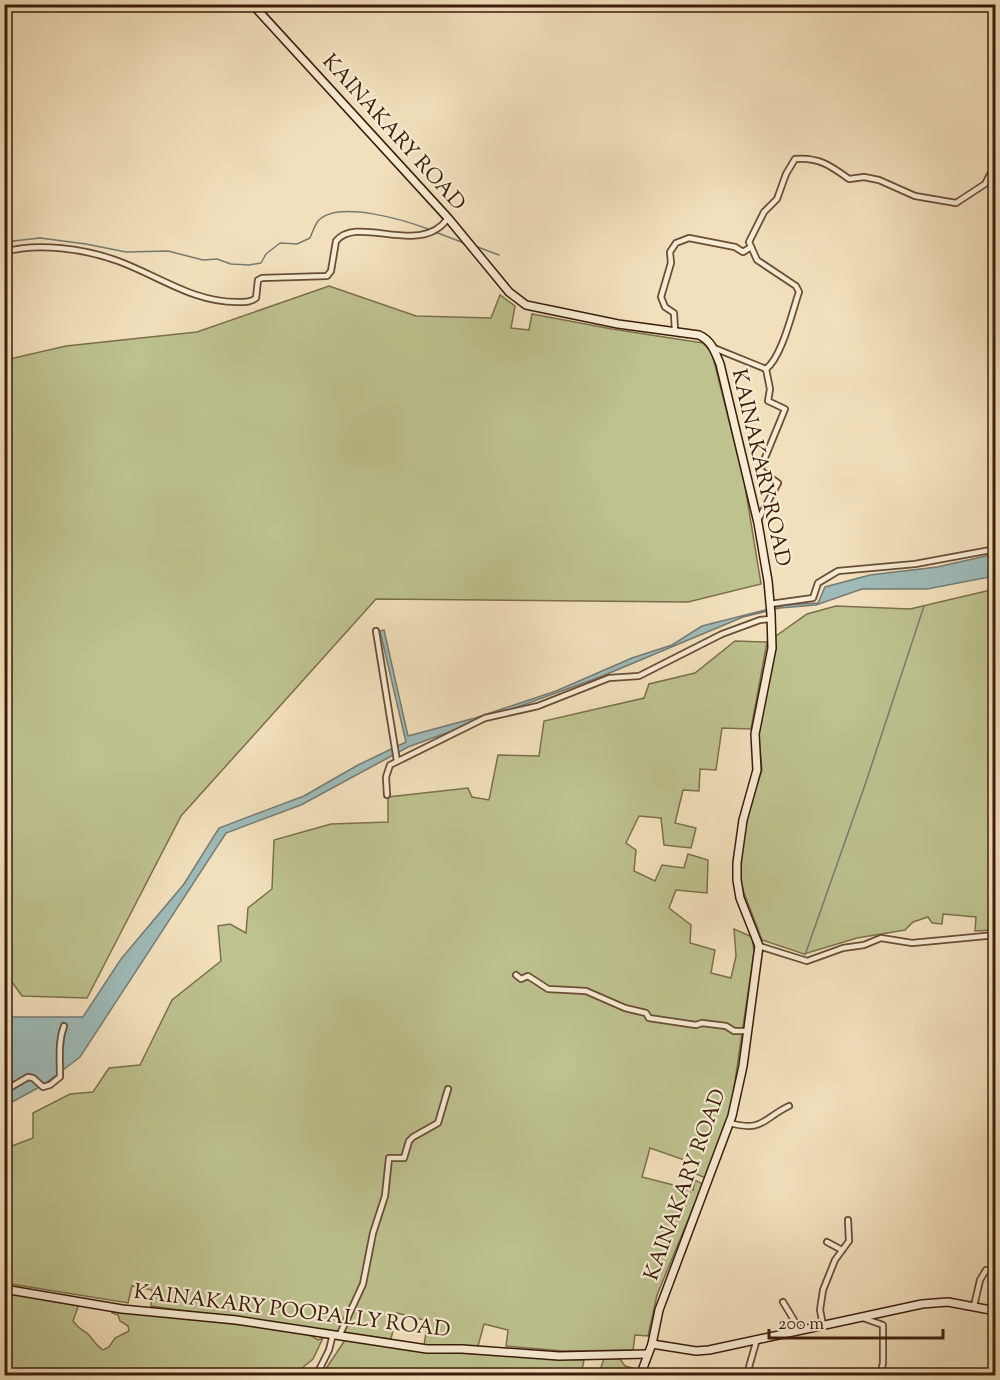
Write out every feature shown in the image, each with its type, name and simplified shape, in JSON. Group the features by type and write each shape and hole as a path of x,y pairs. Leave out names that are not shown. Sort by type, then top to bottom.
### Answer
{"main road":[{"name":"KAINAKARY ROAD","path":"252,4 449,219 509,292 526,305 618,324 699,335 714,348 758,520 771,616 772,648 755,734 757,770 743,820 737,863 740,898 759,946 738,1091 729,1123 659,1310 652,1344 640,1376"},
{"name":"KAINAKARY POOPALLY ROAD","path":"4,1289 122,1309 236,1320 427,1349 462,1349 559,1356 648,1354"},
{"path":"652,1344 696,1351 709,1350 922,1304 948,1302 996,1311"}],"street":[{"path":"766,369 771,364 782,340 799,292 796,286 757,260 748,242 764,212 777,199 786,174 795,159 813,158 835,168 849,179 864,177 879,180 915,196 956,203 985,184 996,163"},
{"path":"4,252 50,247 87,252 117,261 194,295 226,302 242,302 256,299 258,283 262,278 327,276 331,271 336,241 349,232 404,236 429,232 449,219"},
{"path":"675,331 674,313 665,307 661,297 671,263 670,252 676,243 688,238 735,247 743,252 751,247"},
{"path":"714,348 766,369"},
{"path":"758,520 778,483 760,470 785,409 768,401 770,389 766,369"},
{"path":"770,604 813,598 818,583 838,571 915,564 996,549"},
{"path":"387,795 387,771 390,765 485,718 538,706 609,678 639,676 722,634 771,616"},
{"path":"375,631 397,761"},
{"path":"759,946 807,961 881,938 912,943 996,935"},
{"path":"516,975 521,979 528,976 548,989 586,991 618,1006 647,1014 649,1018 694,1025 700,1023 726,1026 734,1031 748,1031"},
{"path":"4,1091 28,1077 33,1078 39,1086 43,1087 50,1085 60,1077 59,1052 64,1026"},
{"path":"316,1376 363,1284 372,1240 385,1196 390,1158 404,1158 409,1141 437,1124 448,1089"},
{"path":"729,1123 752,1128 789,1106"},
{"path":"823,1325 820,1311 823,1290 835,1260 850,1238 848,1220"},
{"path":"827,1242 842,1251"},
{"path":"974,1306 980,1280 986,1270 996,1270"},
{"path":"783,1302 800,1330"},
{"path":"859,1317 883,1325 883,1364 880,1376"},
{"path":"749,1367 757,1339"}],"green space":[{"path":"329,286 416,316 491,318 500,295 515,306 511,328 529,330 532,314 703,343 712,353 744,480 761,584 688,602 376,599 181,816 87,998 22,996 4,971 5,360 66,346 197,332"},
{"path":"995,589 995,930 975,931 976,917 943,914 942,924 932,923 928,917 913,922 905,930 857,938 804,954 762,940 740,878 742,846 748,812 762,770 758,732 776,636 807,614 836,606 910,609"},
{"path":"735,641 767,642 751,729 722,728 716,770 700,769 699,791 683,790 675,823 696,828 691,848 664,845 661,818 639,816 626,843 636,850 634,871 655,881 662,865 684,868 688,854 708,860 707,893 676,890 669,908 691,925 690,943 715,950 711,973 731,978 736,956 734,929 752,937 754,952 731,1108 706,1178 696,1174 696,1164 650,1148 642,1177 693,1190 695,1180 703,1184 657,1295 648,1336 635,1335 633,1350 563,1351 506,1346 508,1330 484,1324 478,1346 424,1345 428,1321 397,1313 391,1339 151,1306 152,1290 132,1286 128,1303 5,1283 4,1149 33,1138 33,1113 70,1094 93,1092 109,1068 140,1065 172,1000 221,961 218,926 230,924 246,933 248,908 272,889 274,840 331,824 388,822 388,797 468,788 472,797 489,800 498,755 539,756 544,721 644,698 649,684 695,673"},
{"path":"4,1291 79,1304 73,1321 103,1350 109,1347 115,1338 129,1331 128,1326 120,1321 118,1315 112,1313 113,1309 259,1327 310,1335 318,1340 323,1338 313,1359 301,1369 298,1375 5,1375"},
{"path":"345,1340 411,1350 584,1360 581,1375 321,1376"},
{"path":"604,1359 620,1359 625,1366 633,1368 630,1375 598,1375"}],"water":[{"path":"995,554 995,576 927,589 862,589 816,605 780,608 743,617 600,677 408,747 301,805 226,833 80,1057 43,1085 5,1106 5,1017 83,1017 121,959 184,884 219,828 304,796 358,765 406,742 380,631 384,630 408,736 475,718 556,691 632,658 672,645 702,626 785,605 818,603 825,587 870,575 937,567"}],"waterway":[{"path":"4,242 40,238 126,252 168,251 203,260 217,259 231,264 249,265 261,263 266,254 280,243 297,244 310,238 318,221 328,215 341,212 390,217 431,230"},
{"path":"435,232 464,243"},
{"path":"475,246 499,255"},
{"path":"805,955 866,782 924,606"}]}
